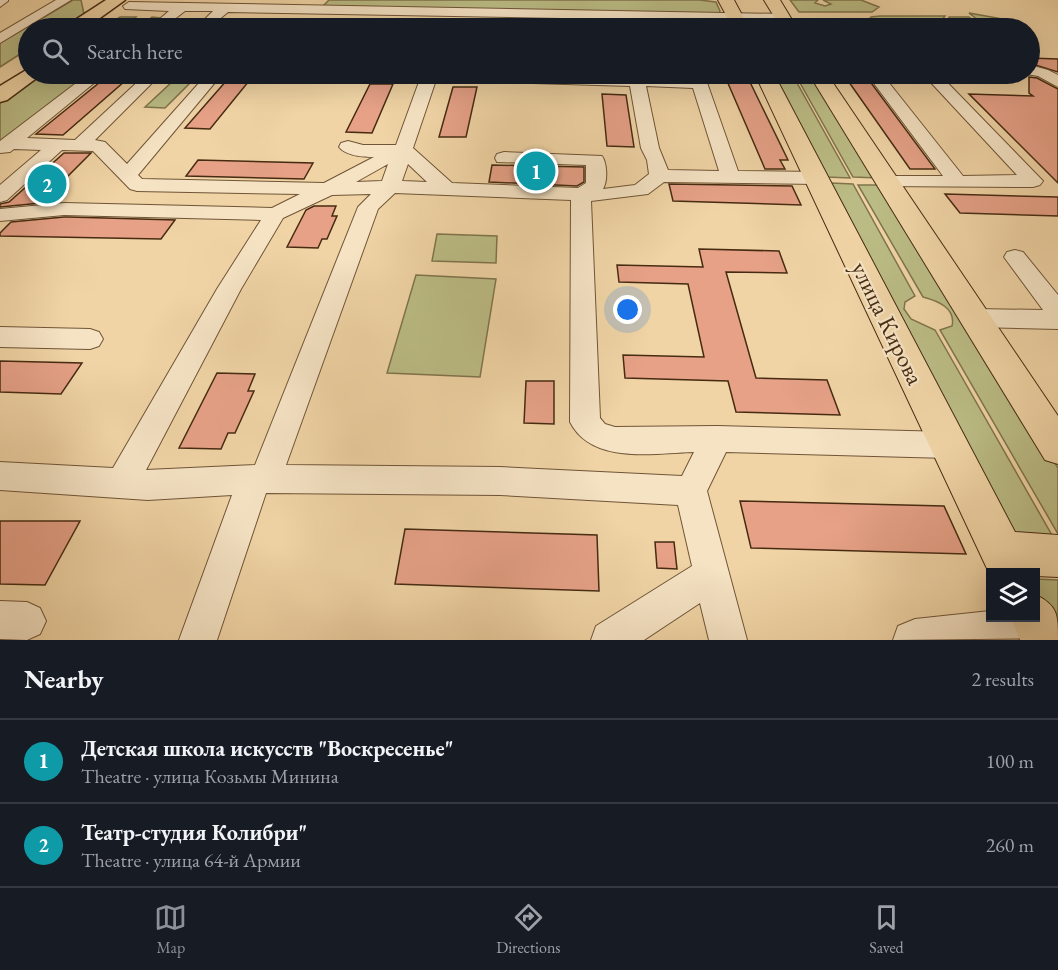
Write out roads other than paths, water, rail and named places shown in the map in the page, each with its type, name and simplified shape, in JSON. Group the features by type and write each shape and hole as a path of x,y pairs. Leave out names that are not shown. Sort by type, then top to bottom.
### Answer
{"highway":[{"path":"95,18 128,2"},
{"path":"109,18 128,2"},
{"path":"0,80 18,67"},
{"path":"0,96 18,84"}],"main road":[{"path":"726,0 735,18"},
{"path":"772,0 783,18"},
{"name":"улица Кирова","path":"769,84 1008,563"},
{"path":"824,84 1058,448"},
{"path":"1008,563 1058,556"}],"street":[{"path":"34,18 64,0"},
{"path":"128,2 182,7 483,12 557,18"},
{"path":"167,18 182,7"},
{"path":"214,18 225,8"},
{"path":"298,18 312,9"},
{"path":"413,18 416,11"},
{"path":"482,18 483,12"},
{"path":"0,39 18,28"},
{"path":"1040,72 1058,82"},
{"path":"4,146 84,84"},
{"path":"80,145 144,84"},
{"path":"127,175 206,84"},
{"path":"198,640 368,207 390,187 401,150 426,84"},
{"path":"637,84 650,148 657,168"},
{"path":"700,84 727,168"},
{"path":"882,84 957,181"},
{"path":"887,182 1033,182 940,84"},
{"path":"0,196 57,145"},
{"path":"4,146 98,146 136,184 328,189 390,187 602,195 641,190 657,168"},
{"path":"348,147 362,151 401,150 446,189"},
{"path":"17,214 64,209 275,214 401,150"},
{"path":"504,158 595,160 596,185 582,194 580,209 585,422 595,432 615,440 717,439 948,445"},
{"path":"657,168 727,168 818,178"},
{"path":"204,212 207,186"},
{"path":"122,483 229,289 275,214"},
{"path":"1015,257 1058,312"},
{"path":"975,318 1058,320"},
{"path":"0,337 90,339"},
{"path":"717,439 691,491 728,640"},
{"path":"0,476 148,485 260,480 500,481 691,491"},
{"path":"610,640 712,574"},
{"path":"912,640 1039,628"}],"place":[{"name":"Детская школа искусств \"Воскресенье\"","path":"536,171"},
{"name":"Театр-студия Колибри\"","path":"47,184"}]}
